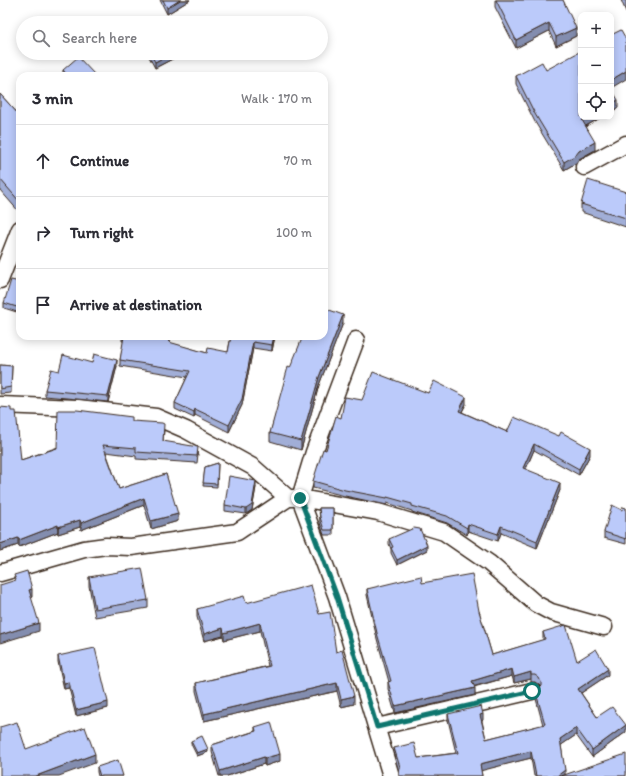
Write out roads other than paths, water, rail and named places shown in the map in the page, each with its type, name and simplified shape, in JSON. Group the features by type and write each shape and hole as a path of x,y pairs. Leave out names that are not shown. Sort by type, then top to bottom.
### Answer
{"street":[{"path":"584,167 626,144"},
{"path":"0,280 16,238"},
{"path":"0,573 84,549 106,546 131,547 237,532 294,498 314,452 356,340"},
{"path":"0,405 78,408 156,417 186,430 253,467 294,498 378,512 444,532 488,563 536,604 551,612 604,627"},
{"path":"294,498 337,597 391,776"},
{"path":"377,727 532,691"}]}
